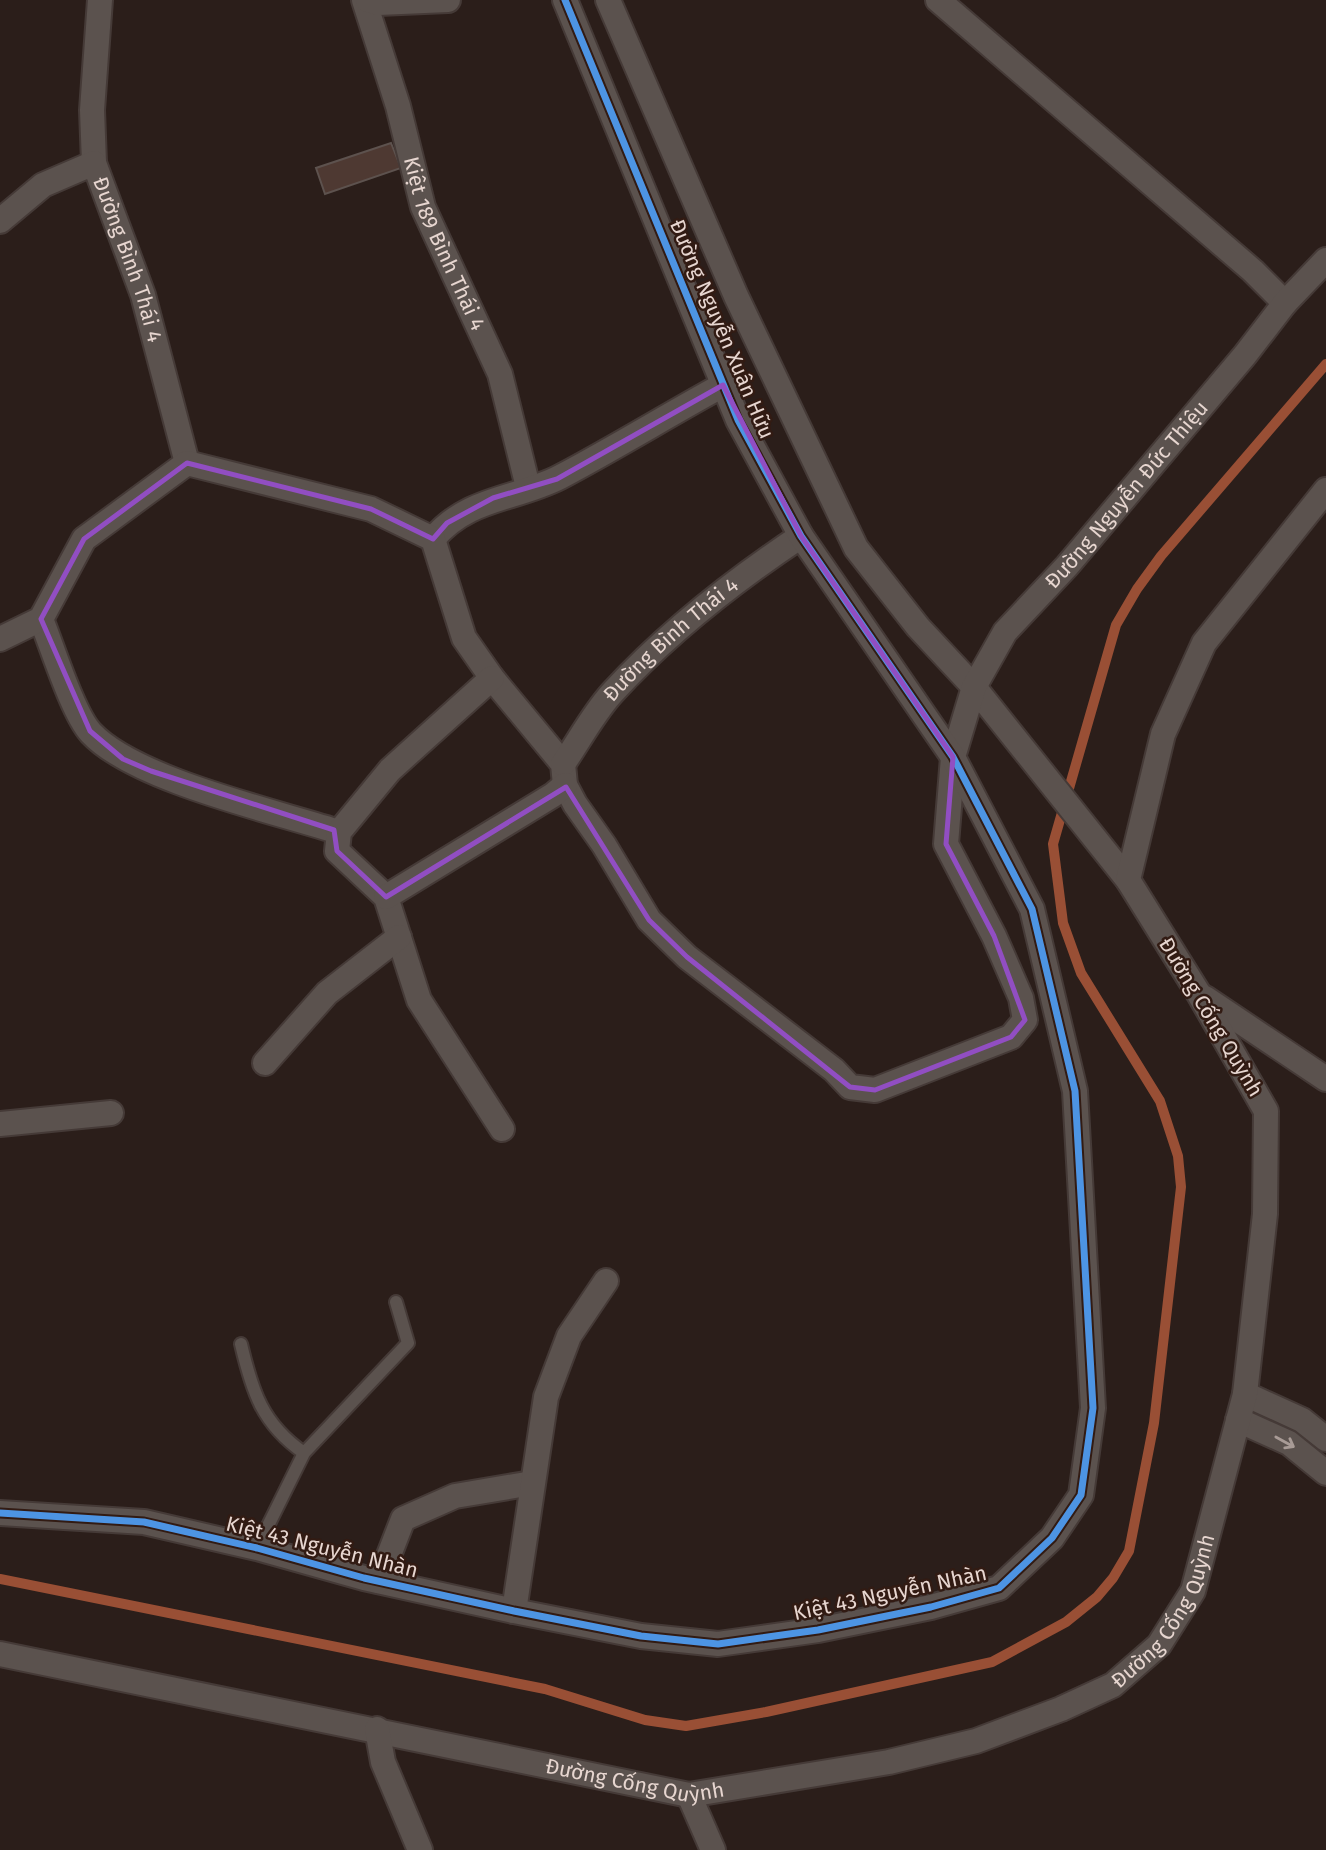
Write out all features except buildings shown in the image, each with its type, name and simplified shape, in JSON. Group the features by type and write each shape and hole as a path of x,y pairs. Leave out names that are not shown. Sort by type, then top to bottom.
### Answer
{"street":[{"path":"94,163 92,110 100,0"},
{"path":"366,0 378,3 448,0"},
{"name":"Kiệt 189 Bình Thái 4","path":"366,0 398,106 423,207 500,374 528,487"},
{"name":"Đường Nguyễn Xuân Hữu","path":"565,0 723,385 801,536 953,757"},
{"name":"Đường Nguyễn Xuân Hữu","path":"608,0 756,340 856,548 918,626 974,687 1128,880"},
{"path":"938,0 1253,271 1285,303"},
{"name":"Đường Bình Thái 4","path":"0,221 43,185 63,174 94,163 143,295 187,463"},
{"name":"Đường Nguyễn Đức Thiệu","path":"564,774 649,920 687,957 834,1070 850,1087 875,1090 1011,1037 1025,1020 1021,998 994,936 946,844 953,757 974,687 1005,632 1068,566 1245,355 1285,303 1326,260"},
{"path":"433,539 447,523 493,498 556,479 723,385"},
{"path":"0,639 41,619 84,539 187,463 371,509 433,539 464,638 564,774"},
{"path":"1128,880 1163,734 1204,643 1326,490"},
{"name":"Đường Bình Thái 4","path":"386,897 547,799 610,695 665,639 737,578 801,536"},
{"path":"41,619 66,684 90,731 123,758 150,771 339,832"},
{"path":"492,678 390,770 339,832 337,851 386,897 419,1000 502,1129"},
{"name":"Kiệt 43 Nguyễn Nhàn","path":"0,1513 144,1522 257,1548 379,1581 514,1611 641,1636 718,1644 818,1630 931,1607 999,1588 1052,1538 1081,1495 1093,1408 1075,1091 1032,909 953,757"},
{"name":"Đường Cống Quỳnh","path":"0,1654 377,1729 689,1795 799,1779 976,1741 1112,1685 1159,1645 1193,1591 1245,1394 1265,1214 1266,1111 1199,994 1128,880"},
{"path":"265,1063 327,993 399,937"},
{"path":"1199,994 1326,1079"},
{"path":"0,1125 111,1113"},
{"path":"514,1611 546,1397 569,1336 606,1282"},
{"path":"1245,1394 1302,1420 1326,1439"},
{"path":"1238,1420 1289,1443 1326,1473"},
{"path":"379,1581 403,1518 454,1496 532,1483"},
{"path":"377,1729 383,1762 420,1850"},
{"path":"689,1795 713,1850"}],"lane":[{"path":"257,1548 304,1453 408,1343 396,1303"},
{"path":"241,1344 253,1393 284,1439 304,1453"}],"highlighted area":[{"path":"723,385 801,536 953,757 946,844 994,936 1025,1020 1011,1037 875,1090 850,1087 687,957 649,920 566,787 386,897 337,851 334,830 151,771 123,759 90,731 41,619 84,539 187,463 371,509 433,539 447,523 493,498 557,479"}],"waterway":[{"path":"0,1579 545,1689 645,1720 686,1726 766,1712 992,1662 1066,1622 1097,1597 1113,1578 1129,1551 1154,1423 1181,1187 1178,1156 1160,1101 1081,973 1063,923 1053,844 1116,625 1161,556 1326,364"}],"cycle path":[{"path":"0,1513 144,1522 257,1548 364,1578 514,1611 641,1636 718,1644 818,1630 931,1607 999,1588 1052,1538 1081,1495 1093,1408 1075,1091 1032,909 953,757 801,536 738,420 565,0"}]}
